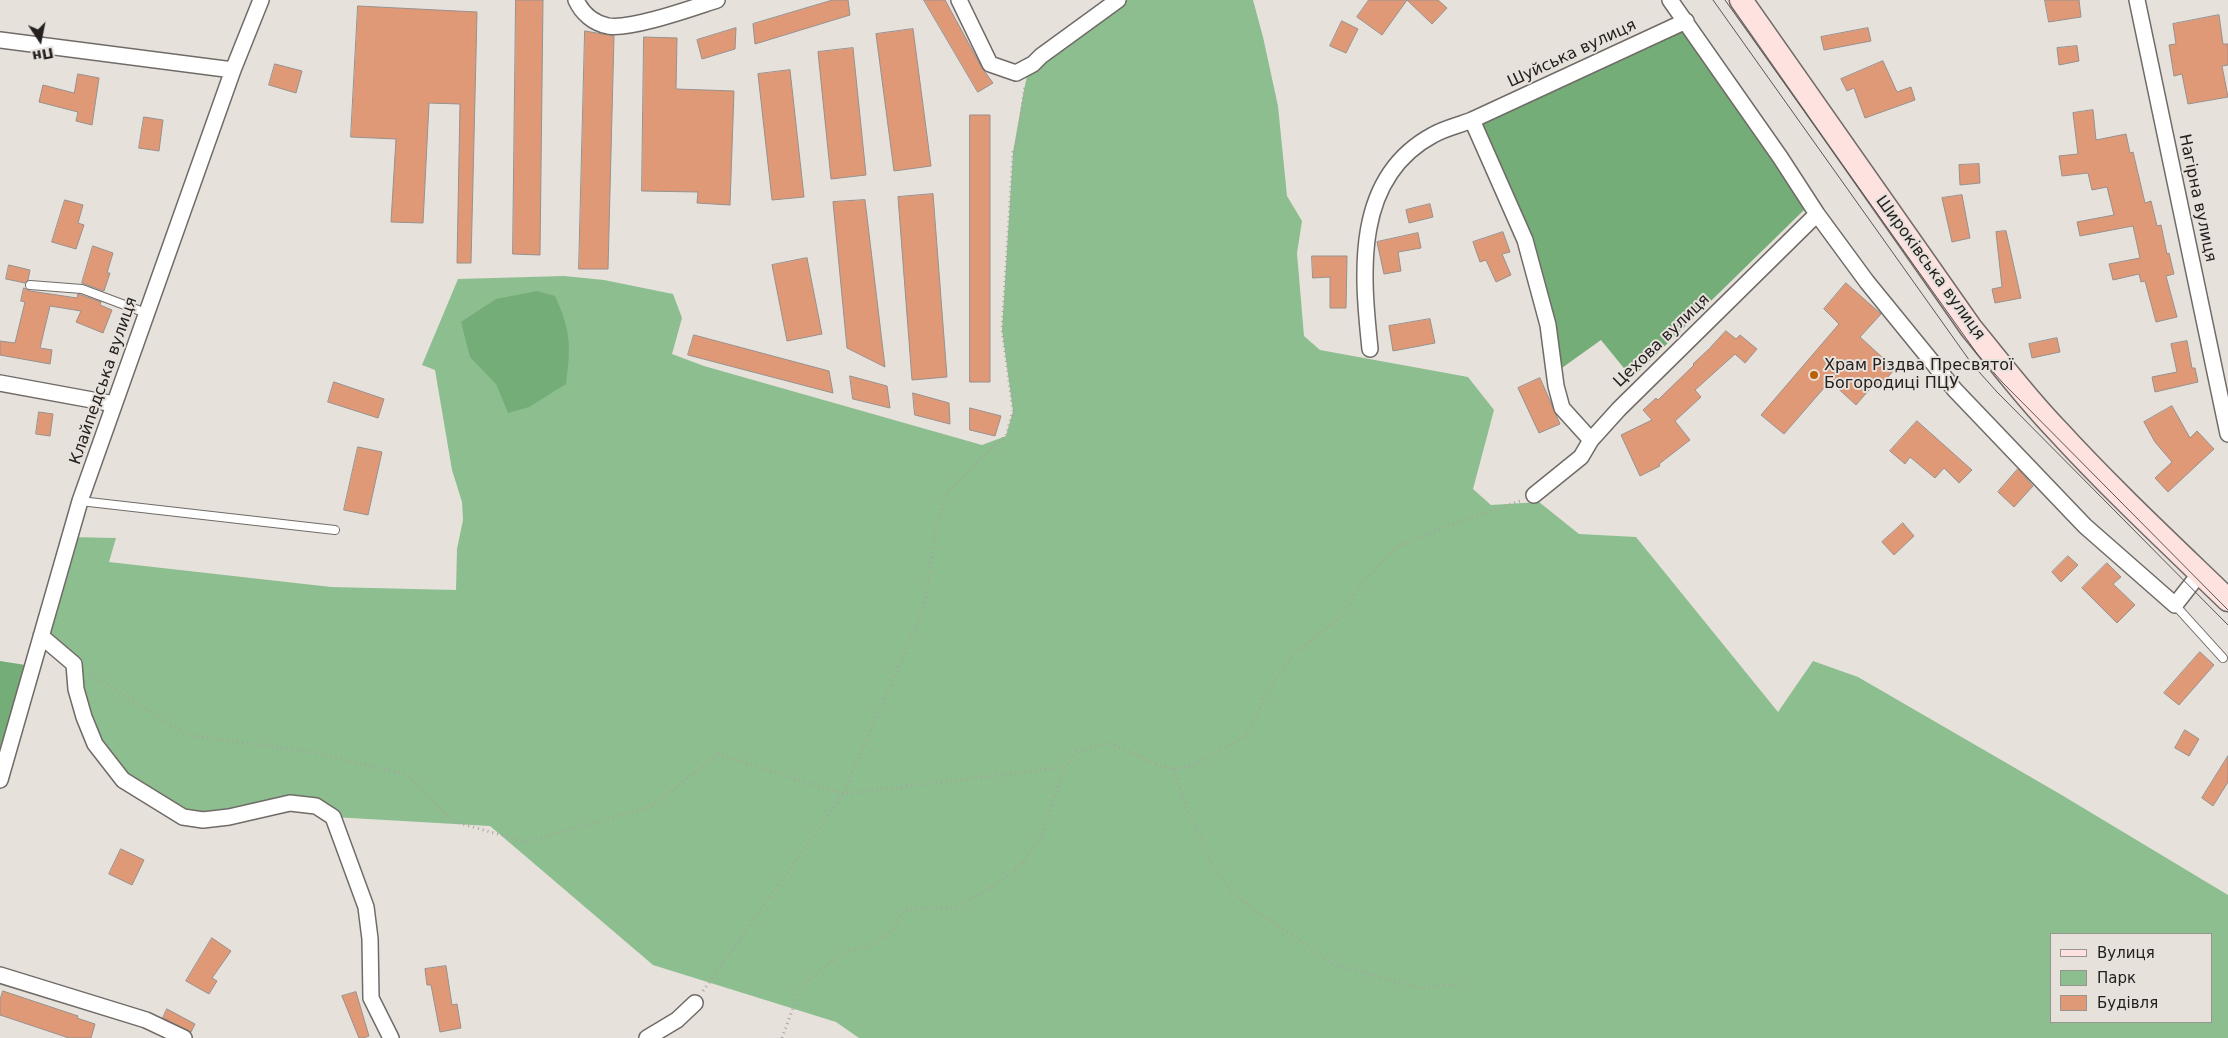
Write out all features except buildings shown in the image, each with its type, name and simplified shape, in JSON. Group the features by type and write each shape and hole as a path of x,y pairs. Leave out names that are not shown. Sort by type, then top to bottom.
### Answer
{"main road":[{"name":"Широківська вулиця","path":"1741,0 1960,312 1995,357 2055,429 2111,487 2228,600"}],"street":[{"name":"Клайпедська вулиця","path":"0,780 80,501 233,70 261,0"},
{"path":"576,0 590,19 609,26 638,23 717,0"},
{"path":"959,0 990,64 1016,74 1034,64 1041,56 1118,0"},
{"path":"1670,0 1867,282 1956,390 2085,526 2175,606 2200,573"},
{"name":"Нагірна вулиця","path":"2137,0 2228,434"},
{"name":"Шуйська вулиця","path":"1370,349 1364,288 1364,252 1377,197 1393,169 1410,151 1433,135 1472,120 1686,21"},
{"path":"0,40 233,70"},
{"path":"1472,120 1525,240 1548,325 1556,386 1562,408 1591,440"},
{"name":"Цехова вулиця","path":"1534,494 1581,458 1591,440 1618,409 1818,214"},
{"path":"0,383 114,404"},
{"path":"41,636 74,664 76,689 84,716 96,744 123,780 183,817 203,820 229,817 290,803 316,806 333,817 366,907 370,939 371,998 391,1038"},
{"path":"0,975 146,1020 184,1038"},
{"path":"647,1038 677,1020 695,1003"}],"lane":[{"path":"30,285 82,289 146,313"},
{"path":"80,501 335,530"},
{"path":"2175,606 2224,658"}],"path":[{"path":"695,1003 842,794 925,605 936,526 947,494 979,460 1006,436 1013,411 1002,330 1013,152 1017,144 1027,76 1034,64"},
{"path":"782,1038 800,989 817,972 848,950 867,948 893,930 901,912 909,909 954,908 990,888 1020,866 1040,839 1065,767 1076,752 1110,743 1158,765 1173,769 1192,766 1247,734 1268,690 1292,656 1341,616 1364,581 1396,548 1447,526 1534,494"},
{"path":"74,664 187,735 312,752 408,775 452,821 526,842 652,806 718,754 842,794 1065,767"},
{"path":"1173,769 1186,805 1213,866 1232,892 1255,910 1334,964 1418,988 1462,984"}],"green space":[{"path":"1118,0 1253,0 1278,106 1287,196 1302,221 1297,253 1304,336 1320,350 1468,377 1494,410 1473,489 1491,505 1539,502 1579,534 1636,537 1778,712 1813,661 1858,677 2060,794 2228,895 2228,1038 859,1038 836,1022 653,965 490,826 333,817 316,806 203,820 123,780 95,744 74,664 41,636 69,537 116,538 109,562 331,587 456,590 457,549 463,520 462,502 452,470 435,370 422,365 458,279 564,276 604,280 673,294 682,318 672,354 704,366 982,445 1006,436 1013,411 1002,330 1013,152 1027,76 1033,64"},
{"path":"1685,28 1805,209 1632,378 1601,340 1559,370 1531,236 1481,122"},
{"path":"537,291 555,296 564,319 569,349 566,384 529,407 508,413 496,384 470,357 461,322 496,299"},
{"path":"0,661 32,666 9,750 0,748"}],"tram line":[{"path":"1713,0 1972,364 1997,392 2228,625"},
{"path":"1725,0 1978,355 2003,383 2228,610"}],"place":[{"name":"Храм Різдва Пресвятої Богородиці ПЦУ","path":"1814,375"}]}
